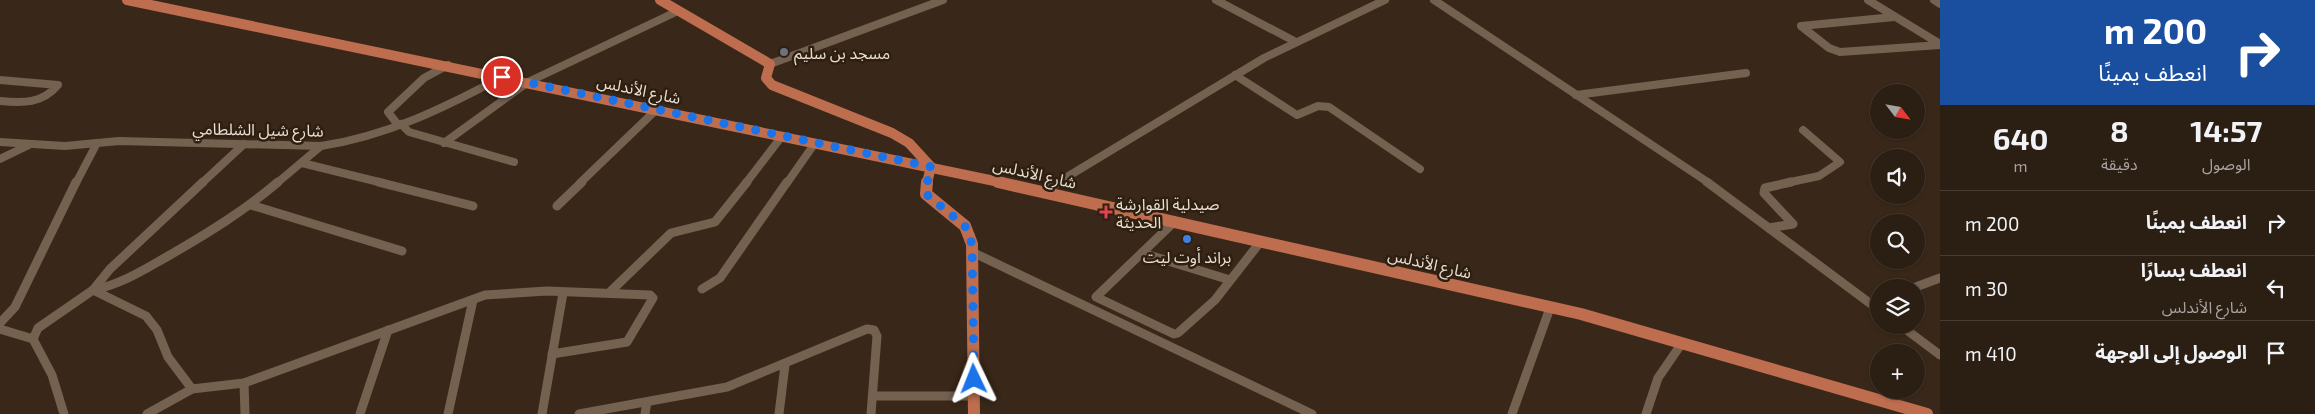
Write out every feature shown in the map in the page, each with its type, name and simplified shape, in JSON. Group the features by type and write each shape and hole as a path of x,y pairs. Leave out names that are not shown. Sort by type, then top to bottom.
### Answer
{"main road":[{"name":"شارع الأندلس","path":"127,0 448,65 932,167 1261,241 1624,325 1927,414"},
{"path":"660,0 770,64 766,78 772,85 892,133 909,143 932,167 926,186 926,194 965,226 970,235 972,252 974,414"}],"street":[{"path":"770,64 943,0"},
{"path":"1216,0 1296,42"},
{"path":"1043,192 1235,76 1296,42 1385,0"},
{"path":"1434,0 1707,182 1870,298"},
{"path":"1868,0 1940,44"},
{"path":"1934,0 1940,4"},
{"path":"444,143 528,82 678,11"},
{"path":"1894,16 1804,24 1801,26 1829,48 1840,52 1940,44"},
{"path":"448,65 424,78 413,91 388,112 409,132 514,162"},
{"path":"1576,95 1746,73"},
{"path":"1235,76 1298,114 1318,106 1329,107 1420,169"},
{"name":"شارع شيل الشلطامي","path":"0,142 64,146 96,143 320,146 335,144 400,125 435,112 502,77"},
{"path":"0,80 58,85 42,99 33,103 0,101"},
{"path":"558,206 657,109"},
{"path":"1770,228 1793,224 1764,193 1766,188 1819,176 1840,162 1803,130"},
{"path":"610,292 671,233 715,222 721,217 782,136"},
{"path":"64,414 61,395 51,368 33,339 1,322 15,307 54,224 96,143"},
{"path":"702,289 720,278 815,143"},
{"path":"0,159 30,144"},
{"path":"33,339 38,328 94,290 110,269 244,144"},
{"path":"94,290 119,284 212,231 250,205 320,146"},
{"path":"302,163 473,206"},
{"path":"250,205 402,251"},
{"path":"1174,222 1096,297 1174,334 1178,333 1215,300 1261,241"},
{"path":"972,252 1312,414"},
{"path":"1142,253 1230,280"},
{"path":"1925,284 1940,278"},
{"path":"94,290 146,316 157,330 168,356 192,389"},
{"path":"542,414 563,292"},
{"path":"147,414 192,389 244,383 473,300 500,293 610,292 650,295 653,298 631,340 624,344 552,354"},
{"path":"448,414 473,300"},
{"path":"1512,414 1550,308"},
{"path":"579,414 727,387 867,329 874,330 877,336 872,414"},
{"path":"360,414 388,330"},
{"path":"1912,334 1940,355"},
{"path":"1646,414 1658,378 1682,342"},
{"path":"779,414 784,365"},
{"path":"244,383 245,414"},
{"path":"873,396 974,396"},
{"path":"644,414 647,402"}],"place":[{"name":"مسجد بن سليم","path":"784,52"},
{"name":"صيدلية القوارشة الحديثة","path":"1106,212"},
{"name":"براند أوت ليت","path":"1187,239"}],"route":[{"path":"502,77 932,167 926,186 926,194 965,226 972,244 974,379"}]}
